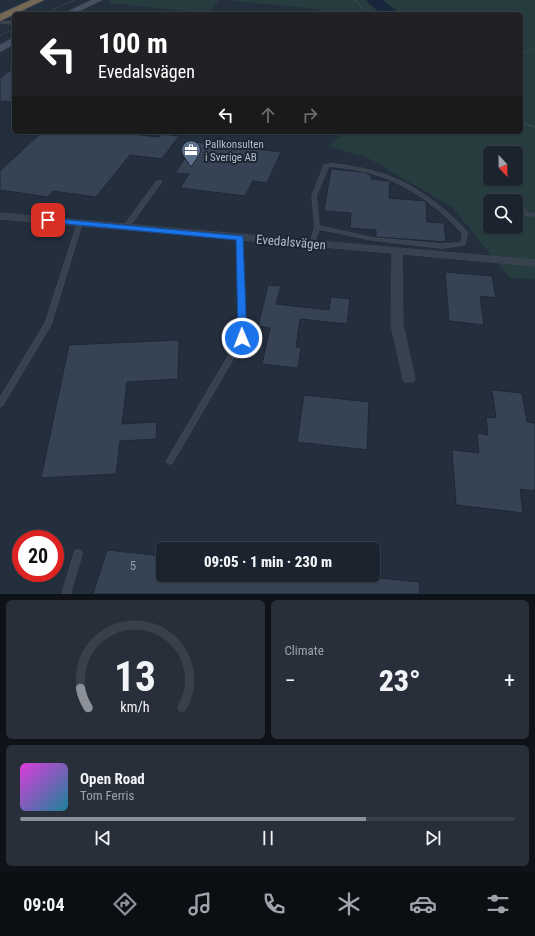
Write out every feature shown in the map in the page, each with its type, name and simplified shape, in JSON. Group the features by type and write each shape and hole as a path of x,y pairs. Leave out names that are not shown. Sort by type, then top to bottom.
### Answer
{"highway":[{"path":"14,12 39,0"},
{"path":"0,12 25,7"},
{"path":"0,18 12,13"}],"street":[{"path":"71,12 98,0"},
{"path":"0,49 12,42"},
{"name":"Evedalsvägen","path":"0,216 535,263"},
{"path":"397,251 397,325 409,379"}],"lane":[{"path":"0,22 12,23"},
{"path":"312,244 317,227 314,196 326,166 342,165 373,170 428,198 465,233 463,244 442,246 373,240 317,227"},
{"path":"126,227 159,182"},
{"path":"523,210 527,214 535,215"},
{"path":"0,404 48,324 80,223"},
{"path":"170,461 242,338 240,238"},
{"path":"66,594 78,554"}],"path":[{"path":"48,12 75,0"},
{"path":"355,0 367,12"},
{"path":"0,35 12,29"},
{"path":"523,52 535,48"},
{"path":"523,123 535,128"}],"green space":[{"path":"111,0 219,0 209,12 108,3"},
{"path":"222,0 366,0 378,12 321,12 320,9"},
{"path":"382,0 535,0 535,279 510,278 452,207 368,158 329,146 341,134 523,134 523,12 396,12 396,9"}],"water":[{"path":"366,0 382,0 397,12 380,12"}],"building":[{"path":"12,69 12,102 0,101 0,78"},
{"path":"40,134 130,134 159,137 162,134 179,136 162,159 130,155 96,197 53,191 48,197 0,190 0,171"},
{"path":"196,142 281,152 267,183 253,181 245,196 180,188 189,174 175,173"},
{"path":"331,169 363,172 371,175 371,179 390,181 389,198 425,201 427,222 444,223 446,242 376,237 376,230 350,228 351,213 324,211"},
{"path":"445,272 492,276 496,298 480,296 484,325 449,321"},
{"path":"268,285 281,286 276,304 329,310 331,297 350,299 347,324 300,319 296,347 301,347 298,368 262,364 270,328 258,326"},
{"path":"179,340 178,379 127,382 122,424 157,422 156,439 120,441 116,474 41,478 69,345"},
{"path":"492,390 522,393 527,422 535,423 535,491 520,489 523,513 456,505 452,450 479,453 477,433 488,435 486,417 496,418"},
{"path":"304,395 369,402 367,450 297,442"},
{"path":"107,550 156,555 156,582 380,582 380,578 419,582 420,594 93,594"}],"place":[{"name":"Pallkonsulten i Sverige AB","path":"191,167"}],"route":[{"path":"48,220 240,238 242,338"}]}
